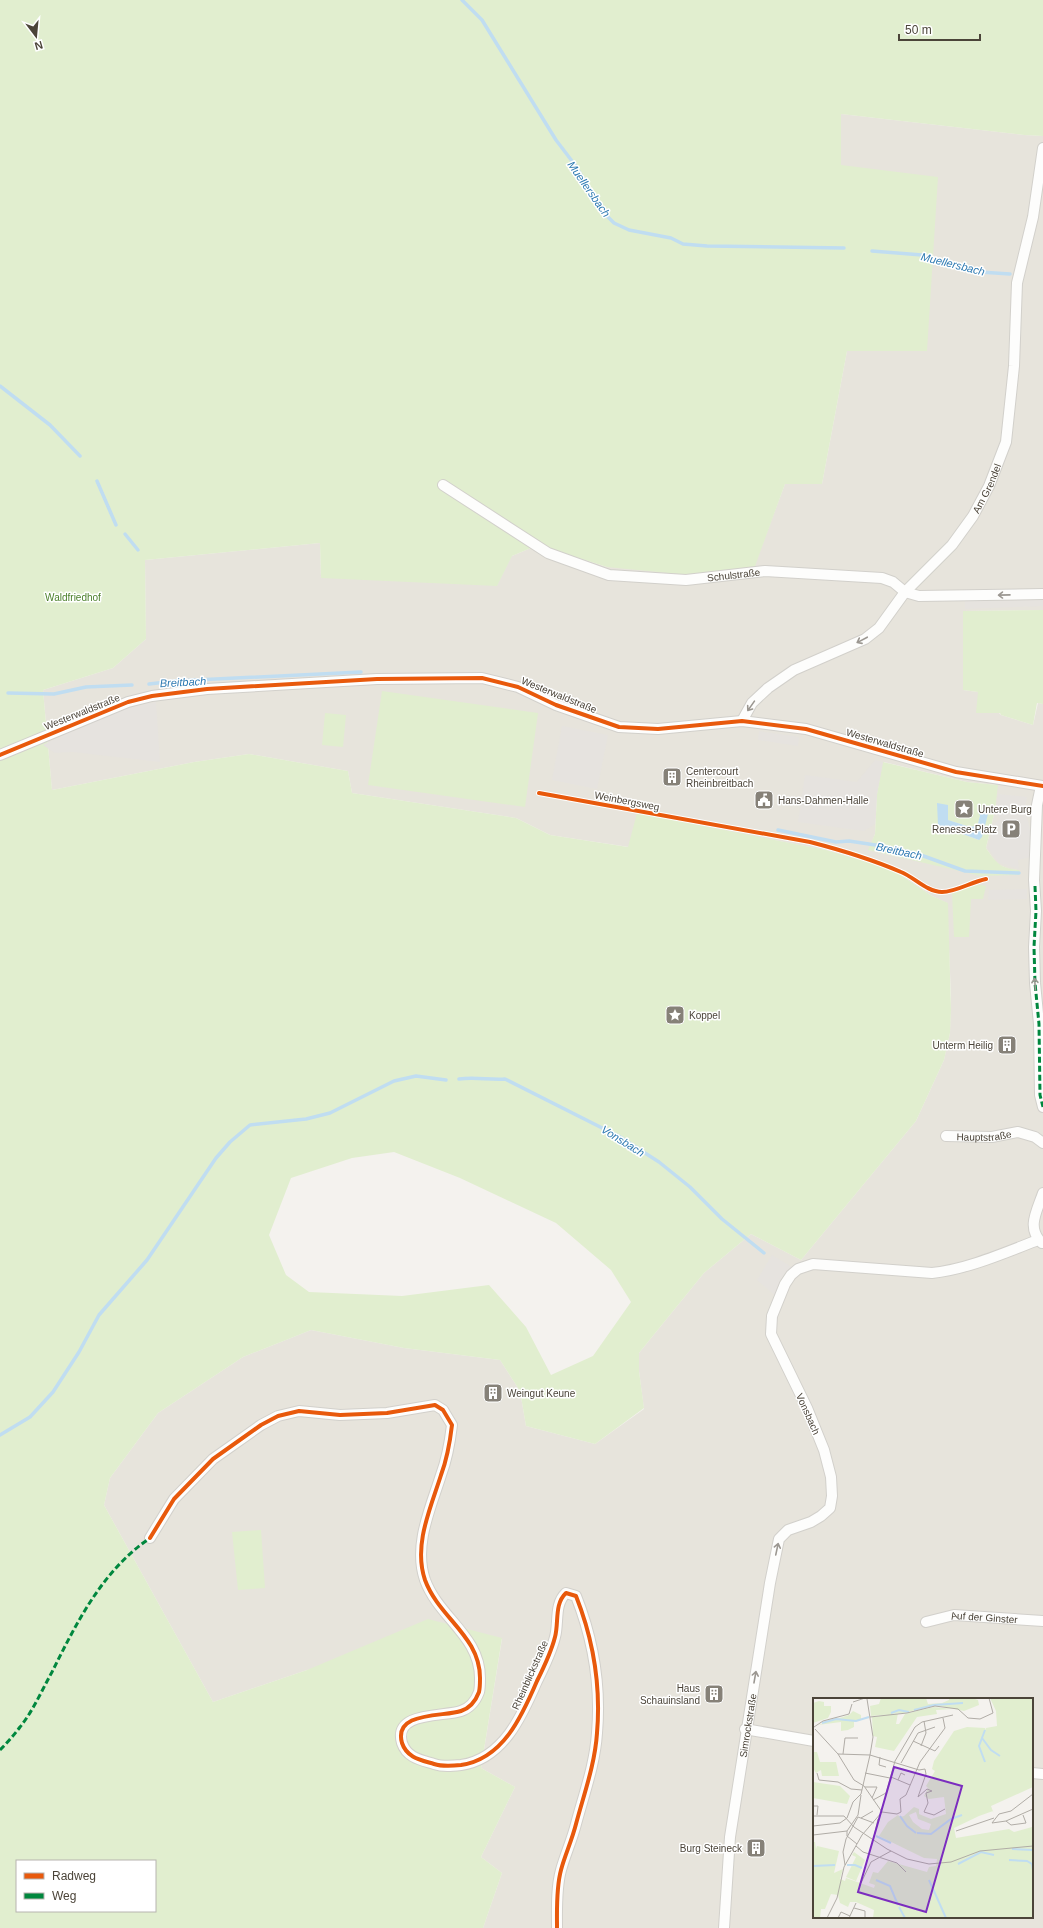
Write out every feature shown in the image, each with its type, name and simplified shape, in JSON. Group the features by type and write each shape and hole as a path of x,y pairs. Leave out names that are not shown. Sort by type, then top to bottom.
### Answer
{"street":[{"name":"Am Grendel","path":"742,721 752,703 768,688 794,670 865,639 879,628 905,592 952,545 973,516 999,464 1006,442 1014,366 1017,283 1033,217 1043,148"},
{"name":"Schulstraße","path":"443,485 548,553 609,575 686,580 765,571 882,578 893,582 905,592 919,596 1043,594"},
{"name":"Westerwaldstraße","path":"0,755 128,702 152,696 207,689 377,679 482,678 518,687 556,704 619,727 658,729 742,721 806,728 956,772 1042,786"},
{"path":"1042,786 1037,805 1035,983 1039,1024 1040,1095 1043,1106"},
{"name":"Hauptstraße","path":"946,1136 992,1137 1018,1132 1035,1137 1043,1143"},
{"path":"1041,1242 1035,1236 1034,1221 1043,1193"},
{"name":"Vonsbach","path":"791,1529 811,1522 830,1508 832,1496 831,1478 824,1450 807,1408 771,1334 772,1316 785,1284 791,1275 798,1269 812,1264 932,1273 950,1271 1041,1242"},
{"name":"Rheinblickstraße","path":"150,1538 174,1499 213,1460 261,1425 278,1416 299,1411 340,1415 387,1413 435,1405 443,1410 452,1425 441,1476 430,1503 421,1556 425,1579 432,1597 446,1616 463,1634 475,1651 480,1669 480,1690 473,1703 462,1711 415,1719 406,1724 401,1734 402,1742 405,1749 412,1757 442,1766 475,1762 494,1750 510,1733 524,1711 548,1657 555,1637 558,1623 558,1606 561,1597 566,1593 576,1596 587,1627 594,1655 597,1681 597,1733 591,1768 572,1839 561,1872 557,1928"},
{"name":"Simrockstraße","path":"724,1928 730,1837 770,1583 779,1539 791,1529"},
{"name":"Auf der Ginster","path":"926,1622 954,1615 1043,1621"},
{"path":"746,1729 813,1741"},
{"path":"1033,1773 1043,1774"}],"shaded area":[{"path":"841,114 1043,136 1043,610 963,611 963,690 978,692 1001,715 1033,725 1038,703 1043,704 1043,1928 483,1928 502,1873 481,1857 515,1787 481,1768 502,1639 307,1670 213,1702 104,1505 110,1478 158,1413 243,1357 311,1330 404,1348 500,1360 520,1391 526,1426 595,1444 644,1409 639,1371 639,1353 704,1273 751,1234 801,1260 916,1121 944,1060 950,1033 951,995 947,903 932,896 896,872 826,850 638,814 629,847 550,835 516,818 352,793 348,771 249,754 194,762 52,790 43,690 113,668 146,639 145,560 320,543 321,578 512,556 538,545 607,567 755,564 785,484 822,484 847,351 927,351 841,166","holes":["884,762 967,782 997,785 995,810 986,848 997,864 1009,869 1019,870 907,859 869,850 875,834 877,794"]},
{"path":"1043,598 1043,606 965,609 965,600"},
{"path":"156,702 160,762 73,752 55,753 43,745 91,721 127,708"},
{"path":"562,726 608,735 597,789 552,780"},
{"path":"759,731 799,737 798,746 758,740"},
{"path":"875,760 883,762 877,794 875,824 864,831 798,822 805,775 857,782"},
{"name":"Renesse-Platz","path":"998,794 1027,797 1025,809 1031,834 1030,857 1018,860 1019,869 999,863 988,848 994,824 1000,818 996,814"},
{"path":"1027,889 1027,899 988,900 989,890"},
{"path":"772,1255 792,1267 777,1297 757,1280"}],"green space":[{"name":"Waldfriedhof","path":"0,0 1043,0 1043,136 841,114 841,165 938,177 927,351 847,351 822,484 785,484 754,569 689,575 607,567 538,545 512,556 497,586 321,578 320,543 145,560 146,639 113,668 43,690 52,790 194,762 249,754 348,771 352,793 516,818 550,835 628,847 637,813 826,850 896,872 932,896 948,903 951,1010 950,1033 944,1060 916,1121 801,1260 751,1234 704,1273 639,1353 639,1371 644,1408 595,1444 526,1426 520,1391 500,1360 404,1348 311,1330 243,1357 158,1413 110,1478 104,1505 213,1702 307,1670 428,1619 502,1638 481,1768 515,1787 481,1857 502,1873 483,1928 0,1928","holes":["394,1152 460,1178 556,1223 611,1270 631,1302 593,1356 551,1375 526,1327 489,1285 402,1296 309,1292 286,1275 269,1235 291,1178 352,1158"]},
{"path":"1043,610 1043,704 1037,703 1033,725 1001,715 1000,713 976,713 978,692 963,690 963,611"},
{"path":"382,691 538,713 525,807 368,785"},
{"path":"325,713 346,715 343,747 322,745"},
{"path":"883,762 967,782 998,785 995,810 986,848 996,861 1007,868 1019,870 1020,875 981,876 868,850 875,834 877,794","holes":["948,805 947,820 967,826 977,827 980,816 979,840 938,825"]},
{"path":"976,884 986,886 983,899 971,899 969,937 954,937 952,893"},
{"path":"261,1530 265,1588 238,1590 232,1532"}],"water":[{"path":"937,803 948,805 948,820 967,826 977,827 980,816 979,813 988,814 982,837 979,840 938,825"}],"waterway":[{"name":"Muellersbach","path":"462,0 482,20 556,140 575,165 603,212 614,223 629,230 671,238 683,244 707,246 844,248"},
{"name":"Muellersbach","path":"872,251 922,255 980,272 1010,274"},
{"path":"0,386 50,425 80,456"},
{"path":"97,481 116,525"},
{"path":"125,534 138,550"},
{"name":"Breitbach","path":"149,684 175,681 361,672"},
{"name":"Breitbach","path":"8,693 54,694 86,687 132,685"},
{"name":"Breitbach","path":"778,830 836,842 849,841 882,846 918,854 965,871 1019,873"},
{"path":"0,1435 30,1417 53,1392 79,1352 99,1315 147,1260 216,1158 230,1142 250,1125 306,1119 330,1113 394,1081 416,1076 446,1080"},
{"name":"Vonsbach","path":"459,1079 505,1079 620,1137 659,1162 690,1187 722,1219 764,1253"}],"marked path":[{"path":"1035,886 1035,983 1039,1024 1040,1095 1043,1107"},
{"path":"0,1750 25,1721 81,1616 104,1582 133,1551 150,1538"}],"cycle path":[{"path":"0,755 128,702 152,696 207,689 377,679 482,678 518,687 556,705 619,727 658,729 742,721 806,729 956,772 1043,786"},
{"name":"Weinbergsweg","path":"539,793 810,842 856,855 890,867 906,874 931,890 936,891 947,892 986,879"},
{"path":"150,1538 174,1499 213,1459 261,1425 278,1416 299,1411 340,1415 387,1413 435,1405 443,1410 452,1425 445,1463 428,1513 422,1540 422,1567 425,1580 431,1593 473,1650 478,1663 480,1689 474,1701 464,1710 412,1720 405,1725 401,1733 402,1743 407,1752 415,1758 437,1765 448,1766 461,1765 476,1761 500,1745 509,1734 525,1708 547,1660 555,1637 558,1608 562,1597 566,1593 576,1596 587,1629 597,1680 597,1733 589,1779 559,1877 557,1928"}],"place":[{"name":"Centercourt Rheinbreitbach","path":"672,777"},
{"name":"Hans-Dahmen-Halle","path":"764,800"},
{"name":"Untere Burg","path":"964,809"},
{"name":"Renesse-Platz","path":"1011,829"},
{"name":"Koppel","path":"675,1015"},
{"name":"Unterm Heilig","path":"1007,1045"},
{"name":"Weingut Keune","path":"493,1393"},
{"name":"Haus Schauinsland","path":"714,1694"},
{"name":"Burg Steineck","path":"756,1848"}]}
